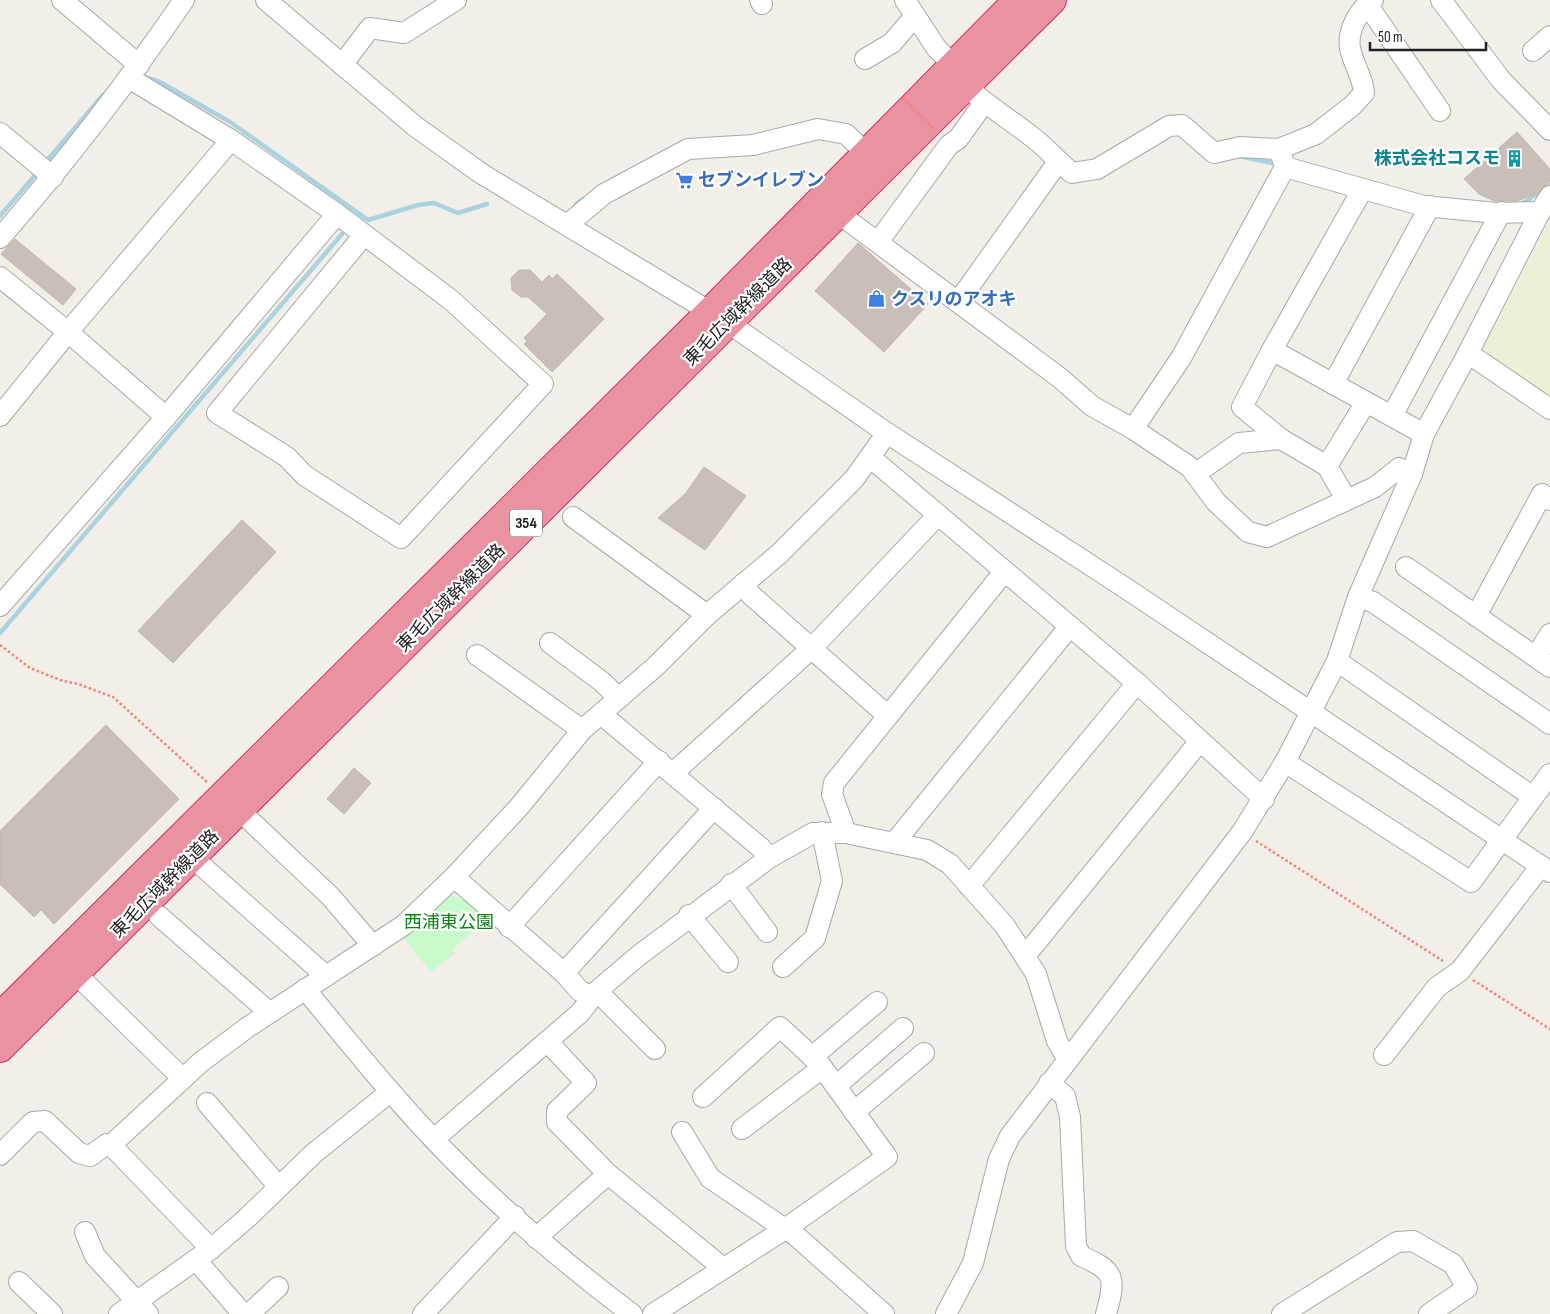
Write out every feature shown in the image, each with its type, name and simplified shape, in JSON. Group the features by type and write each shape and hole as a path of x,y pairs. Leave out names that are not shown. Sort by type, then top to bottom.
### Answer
{"highway":[{"name":"東毛広域幹線道路","path":"0,1017 230,803 719,317 866,153 968,85 1018,0"},
{"name":"東毛広域幹線道路","path":"719,317 838,213 1052,0"},
{"name":"東毛広域幹線道路","path":"0,1048 75,973 230,803"}],"street":[{"path":"62,0 134,72 337,214 451,300 543,384 401,538 304,474 287,457 217,413 364,235"},
{"path":"0,238 53,177 134,72 184,0"},
{"path":"266,0 416,127 467,164 719,317 887,433 1127,589 1545,869 1460,971 1437,987 1384,1055"},
{"path":"342,65 370,28 404,33 456,0"},
{"path":"1441,0 1501,80 1550,130"},
{"path":"1133,429 1182,358 1282,158 1352,106 1364,93 1363,82 1350,47 1352,28 1364,3 1440,111"},
{"path":"865,59 892,43 910,8 937,49 968,85 1072,172 1097,168 1169,126 1182,125 1214,153 1240,147 1282,158 1362,190 1430,206 1501,212 1545,204"},
{"path":"1533,51 1550,36"},
{"path":"878,242 949,145 958,139 968,85"},
{"path":"567,225 604,194 688,149 753,144 818,129 846,134 866,153"},
{"path":"0,133 53,177"},
{"path":"0,416 68,332 231,140"},
{"path":"958,302 1058,162"},
{"path":"1346,499 1327,466 1281,439 1242,408 1272,350 1362,190"},
{"path":"946,1314 972,1263 999,1159 1010,1136 1242,832 1285,762 1337,661 1358,597 1412,474 1424,434 1545,204"},
{"path":"1333,384 1430,206"},
{"path":"1392,416 1501,212"},
{"path":"838,213 1060,378 1092,406 1133,429 1190,467 1216,502 1248,532 1267,537 1375,487 1399,468 1412,474"},
{"path":"0,606 166,416 337,214"},
{"path":"0,277 166,416"},
{"path":"1272,350 1424,434"},
{"path":"1467,355 1478,360 1550,409"},
{"path":"1327,466 1366,402"},
{"path":"111,1145 163,1098 182,1078 270,1012 404,925 454,877 519,807 582,730 656,666 707,615 779,554 854,478 871,458 887,433"},
{"path":"1195,474 1239,443 1281,439"},
{"path":"871,458 1137,683 1264,799"},
{"path":"1476,616 1542,494 1550,500"},
{"path":"509,927 666,767 812,648 938,515"},
{"path":"573,517 707,615"},
{"path":"1406,567 1543,662 1550,634"},
{"path":"846,833 832,788 1004,572"},
{"path":"744,583 751,595 888,716"},
{"path":"1358,597 1373,602 1550,724"},
{"path":"894,843 1070,626"},
{"path":"550,643 602,681 619,698"},
{"path":"477,655 582,730"},
{"path":"1337,661 1533,797"},
{"path":"969,886 1137,683"},
{"path":"601,714 761,848 768,858"},
{"path":"1025,956 1200,741"},
{"path":"1285,762 1471,882 1550,774"},
{"path":"230,803 330,896 374,946"},
{"path":"564,972 714,808"},
{"path":"783,967 815,938 832,882 822,832"},
{"path":"434,1139 548,1042 580,1013 595,994 690,915 768,858 813,833 846,833 927,850 939,856 1005,926 1025,956 1036,974 1057,1041 1068,1060"},
{"path":"202,866 326,976"},
{"path":"454,877 509,927 564,972 580,991 595,994 655,1049"},
{"path":"731,884 767,932"},
{"path":"690,915 728,962"},
{"path":"159,916 270,1012"},
{"path":"75,973 182,1078"},
{"path":"305,989 390,1092 434,1139 536,1238 632,1314"},
{"path":"742,1129 817,1062 877,1002"},
{"path":"653,1314 785,1229 887,1156 817,1062 780,1027 703,1097"},
{"path":"836,1086 903,1028"},
{"path":"548,1042 586,1083 558,1112 556,1116 557,1122 608,1174 723,1268"},
{"path":"854,1112 924,1053"},
{"path":"1049,1083 1065,1096 1070,1117 1076,1246 1081,1256 1102,1266 1108,1272 1112,1291 1106,1314"},
{"path":"118,1314 142,1307 279,1187 313,1154 390,1092"},
{"path":"207,1103 279,1187"},
{"path":"0,1155 33,1122 45,1121 79,1153 90,1156 106,1144 111,1145 204,1254 243,1314"},
{"path":"682,1132 710,1178 795,1235 884,1314"},
{"path":"536,1238 608,1174"},
{"path":"423,1314 515,1216"},
{"path":"85,1232 95,1256 142,1307"},
{"path":"1282,1314 1397,1242 1412,1241 1453,1264 1467,1288 1429,1314"},
{"path":"19,1282 52,1314"},
{"path":"249,1314 278,1287"}],"path":[{"path":"903,98 935,130"},
{"path":"0,646 30,668 112,697 230,803"},
{"path":"1242,832 1550,1029"}],"green space":[{"path":"1550,221 1550,399 1481,351"},
{"name":"西浦東公園","path":"446,895 466,899 487,918 452,950 455,953 431,972 404,938"}],"building":[{"name":"株式会社コスモ","path":"1517,132 1550,169 1550,181 1538,193 1517,201 1494,201 1479,194 1464,179"},
{"path":"15,239 76,289 63,305 1,254"},
{"path":"858,243 928,304 884,352 815,291"},
{"path":"519,270 530,270 542,282 549,275 552,279 557,274 604,319 552,372 524,344 527,341 524,338 547,314 528,297 521,297 512,290 511,278"},
{"path":"704,467 746,496 705,550 658,518 686,493"},
{"path":"242,520 276,552 173,663 138,631"},
{"path":"106,725 179,799 54,924 41,910 34,917 0,884 0,831"},
{"path":"354,768 371,783 344,814 327,799"}],"waterway":[{"path":"145,77 160,82 230,122 368,220 418,205 434,203 458,213 487,204"},
{"path":"44,164 104,94"},
{"path":"1238,156 1277,164"},
{"path":"0,216 38,172"},
{"path":"1520,205 1550,185"},
{"path":"576,204 583,199"},
{"path":"0,633 342,234"}],"place":[{"name":"株式会社コスモ","path":"1514,158"},
{"name":"セブンイレブン","path":"684,180"},
{"name":"クスリのアオキ","path":"877,299"}]}
